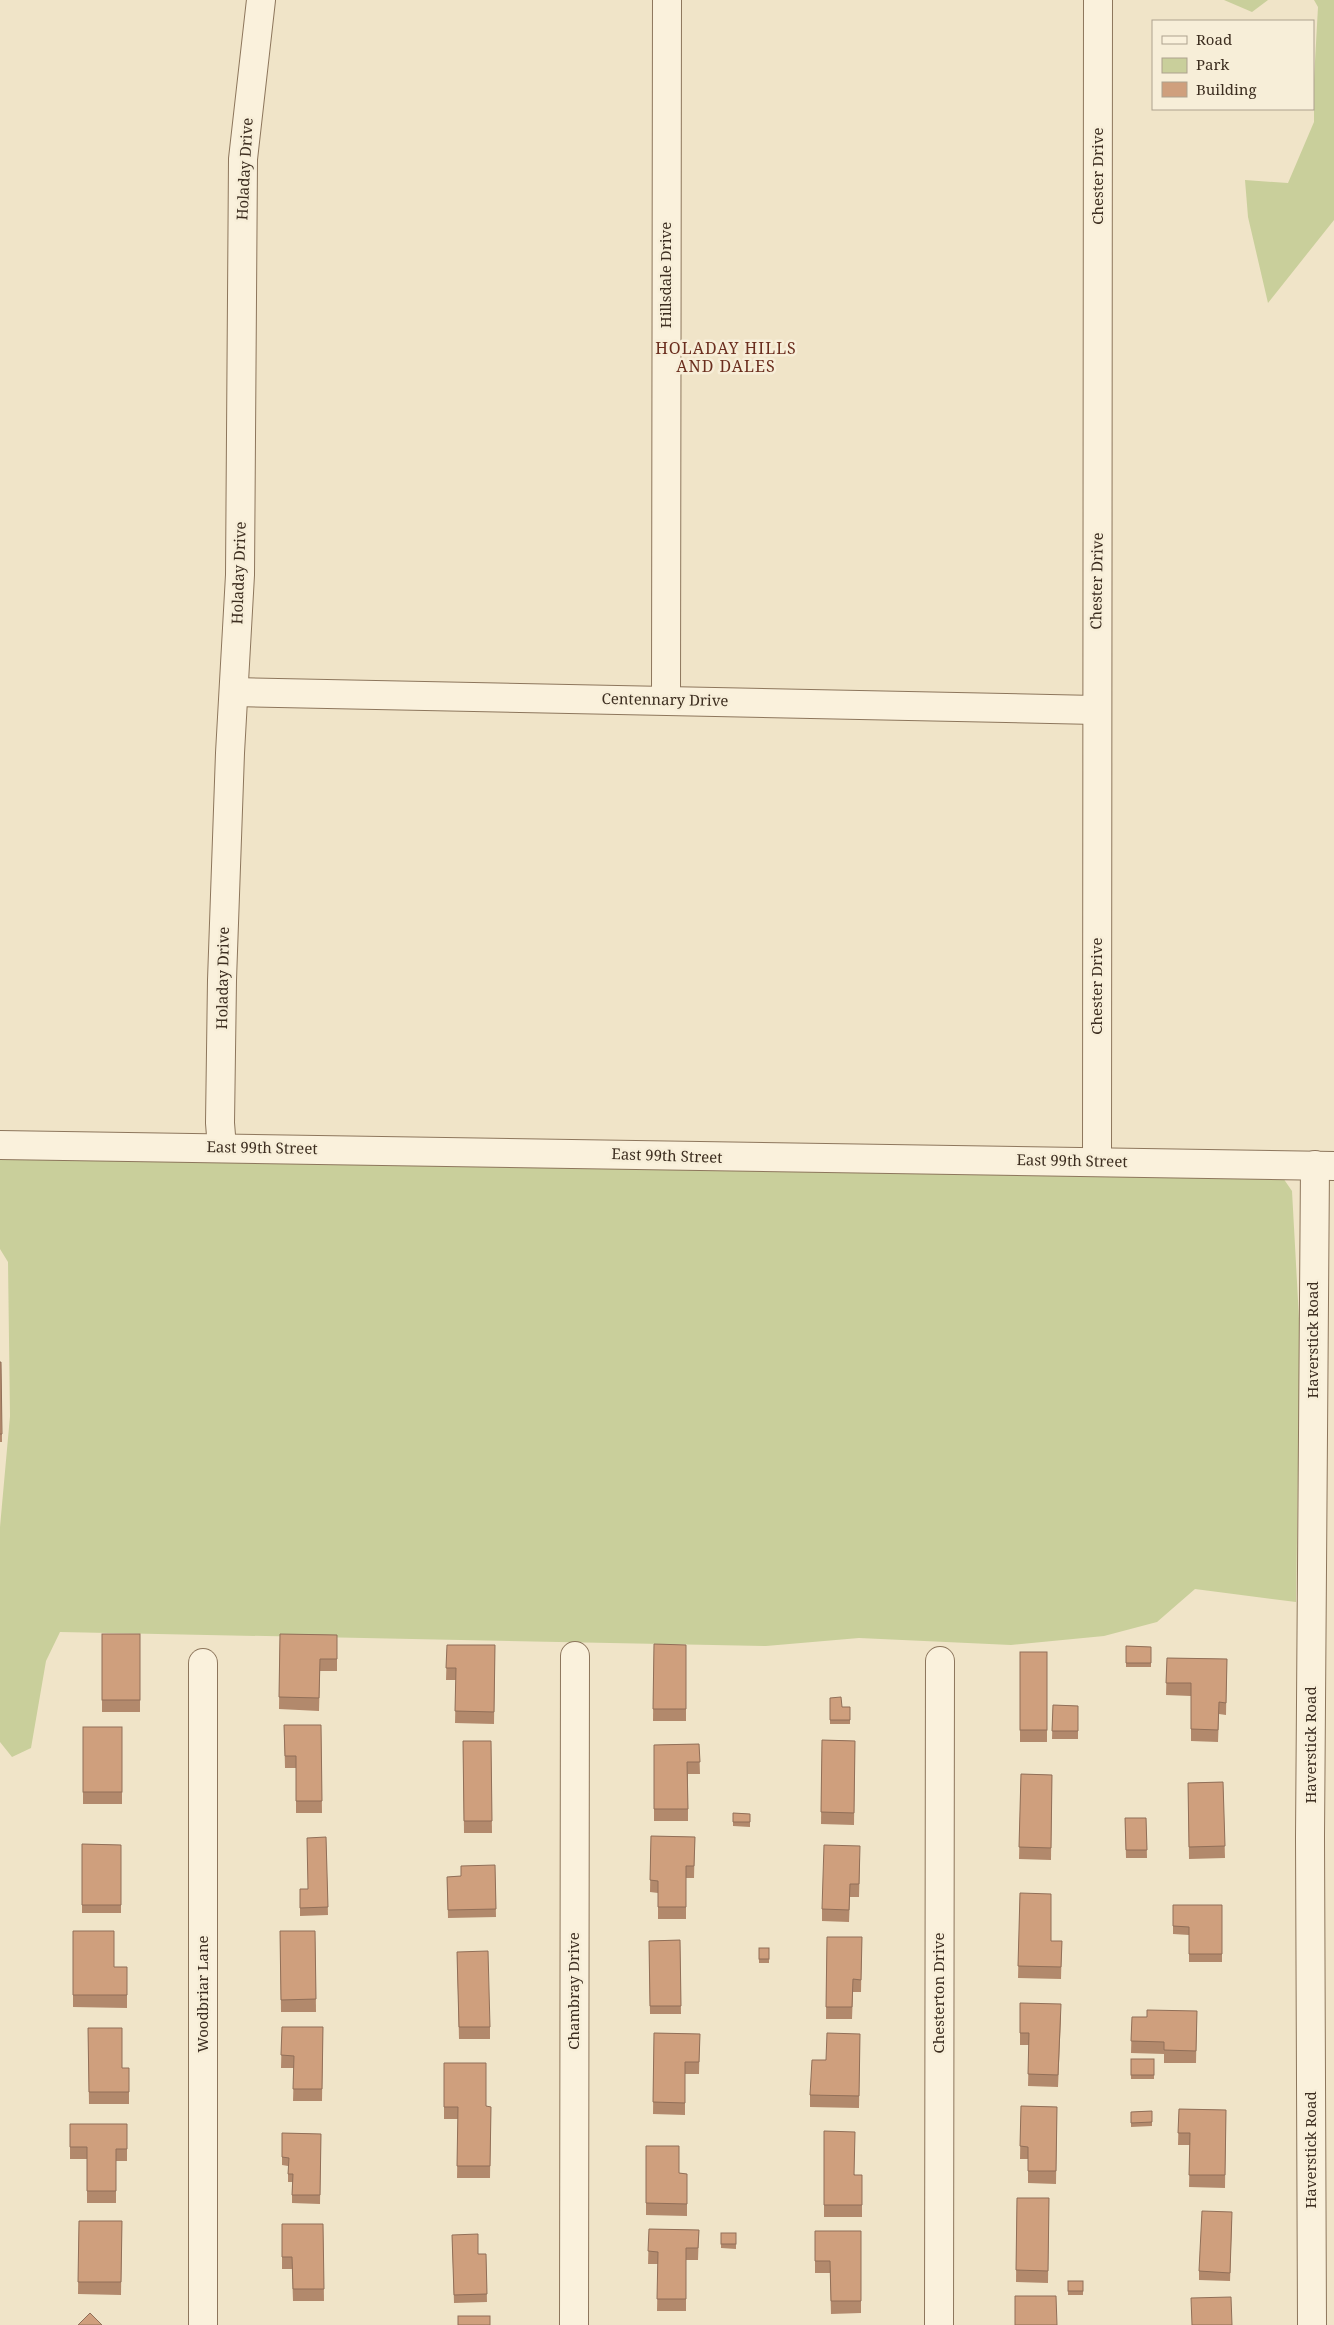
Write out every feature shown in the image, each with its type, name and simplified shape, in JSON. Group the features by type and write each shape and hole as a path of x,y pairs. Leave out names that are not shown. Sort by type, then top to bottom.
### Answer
{"street":[{"name":"Holaday Drive","path":"222,1148 220,1123 222,980 240,575 243,159 261,0"},
{"name":"Hillsdale Drive","path":"666,700 667,0"},
{"name":"Chester Drive","path":"1097,1162 1098,0"},
{"name":"Centennary Drive","path":"234,692 1096,710"},
{"name":"East 99th Street","path":"0,1146 1324,1166"},
{"name":"Haverstick Road","path":"1312,2325 1323,2294 1310,1837 1324,1166"},
{"name":"Chambray Drive","path":"574,2325 575,1656"},
{"name":"Chesterton Drive","path":"939,2325 940,1661"},
{"name":"Woodbriar Lane","path":"203,1663 203,2325"}],"green space":[{"path":"1224,0 1268,0 1252,12"},
{"path":"1314,0 1334,0 1334,220 1268,303 1248,217 1245,180 1288,183 1314,122 1318,7"},
{"path":"0,1156 1283,1178 1292,1191 1300,1337 1296,1602 1195,1589 1157,1622 1104,1636 1011,1645 859,1638 766,1646 60,1632 46,1661 31,1748 12,1757 0,1742 0,1527 10,1416 8,1262 0,1249"}],"building":[{"path":"1,1362 2,1434 0,1434"},
{"path":"102,1634 140,1634 140,1700 102,1700"},
{"path":"280,1634 337,1635 337,1659 320,1659 319,1698 279,1697"},
{"path":"654,1644 686,1645 686,1709 653,1709"},
{"path":"447,1645 495,1645 494,1712 455,1711 456,1668 446,1668"},
{"path":"1126,1646 1151,1647 1151,1663 1126,1663"},
{"path":"1020,1652 1047,1652 1047,1730 1020,1730"},
{"path":"1167,1658 1227,1659 1226,1703 1219,1702 1218,1730 1191,1729 1191,1683 1166,1683"},
{"path":"841,1697 842,1707 850,1707 850,1720 830,1720 830,1698"},
{"path":"1053,1705 1078,1706 1078,1731 1052,1731"},
{"path":"284,1725 321,1725 322,1801 296,1801 296,1756 285,1756"},
{"path":"83,1727 122,1727 122,1792 83,1792"},
{"path":"822,1740 855,1741 854,1813 821,1812"},
{"path":"463,1741 491,1741 492,1821 464,1821"},
{"path":"699,1744 700,1762 687,1762 688,1809 654,1809 654,1745"},
{"path":"1021,1774 1052,1775 1051,1848 1019,1847"},
{"path":"1223,1782 1225,1846 1189,1847 1188,1783"},
{"path":"733,1813 750,1814 750,1822 733,1822"},
{"path":"1125,1818 1146,1818 1147,1850 1126,1850"},
{"path":"651,1836 695,1837 694,1866 686,1866 686,1907 658,1907 658,1881 650,1880"},
{"path":"326,1837 328,1907 300,1908 300,1889 308,1889 307,1838"},
{"path":"82,1844 121,1845 121,1905 82,1905"},
{"path":"824,1845 860,1846 859,1884 850,1884 849,1910 822,1909"},
{"path":"495,1865 496,1909 448,1910 447,1877 461,1876 461,1866"},
{"path":"1020,1893 1051,1894 1051,1941 1062,1941 1061,1967 1018,1966"},
{"path":"1173,1905 1222,1905 1222,1954 1189,1954 1189,1927 1173,1926"},
{"path":"73,1931 114,1931 114,1967 127,1967 127,1995 73,1995"},
{"path":"280,1931 315,1931 316,1999 281,2000"},
{"path":"827,1937 862,1937 861,1980 853,1979 852,2007 826,2007"},
{"path":"680,1940 681,2006 650,2006 649,1941"},
{"path":"759,1948 769,1948 769,1959 759,1959"},
{"path":"488,1951 490,2027 459,2027 457,1952"},
{"path":"1020,2003 1061,2004 1058,2075 1028,2074 1029,2033 1020,2033"},
{"path":"1147,2010 1197,2011 1196,2051 1164,2050 1164,2042 1131,2041 1132,2017 1147,2017"},
{"path":"282,2027 323,2027 322,2089 293,2089 294,2056 281,2055"},
{"path":"88,2028 122,2028 122,2068 129,2068 129,2092 89,2092"},
{"path":"654,2033 700,2034 699,2062 685,2062 685,2103 653,2102"},
{"path":"827,2033 860,2034 859,2096 810,2095 812,2060 826,2060"},
{"path":"1131,2059 1154,2059 1154,2075 1131,2075"},
{"path":"444,2063 486,2063 486,2106 491,2107 490,2166 457,2166 458,2107 444,2107"},
{"path":"1021,2106 1057,2107 1056,2171 1028,2171 1028,2147 1020,2146"},
{"path":"1179,2109 1226,2110 1225,2175 1189,2175 1190,2133 1178,2133"},
{"path":"1152,2111 1152,2122 1131,2123 1131,2112"},
{"path":"70,2124 127,2124 127,2149 116,2149 116,2191 87,2191 87,2147 70,2147"},
{"path":"824,2131 855,2132 854,2175 862,2175 862,2205 824,2205"},
{"path":"282,2133 321,2134 320,2195 292,2195 293,2174 288,2174 289,2158 282,2157"},
{"path":"646,2146 679,2146 679,2173 687,2174 687,2204 646,2203"},
{"path":"1017,2198 1049,2198 1048,2271 1016,2270"},
{"path":"1202,2211 1232,2212 1230,2273 1199,2271"},
{"path":"79,2221 122,2221 121,2282 78,2282"},
{"path":"282,2224 323,2224 324,2289 293,2289 292,2257 282,2257"},
{"path":"649,2229 699,2230 698,2248 686,2248 686,2299 657,2299 658,2252 648,2251"},
{"path":"815,2231 861,2231 861,2301 831,2301 830,2261 815,2261"},
{"path":"721,2233 736,2233 736,2244 721,2244"},
{"path":"478,2234 478,2254 486,2254 487,2294 454,2295 452,2235"},
{"path":"1068,2281 1083,2281 1083,2291 1068,2291"},
{"path":"1015,2296 1056,2296 1057,2325 1015,2325"},
{"path":"1231,2297 1232,2325 1192,2325 1191,2298"},
{"path":"90,2313 102,2325 78,2325"},
{"path":"458,2316 490,2316 490,2325 458,2325"}],"district":[{"name":"HOLADAY HILLS AND DALES","path":"726,357"}]}
